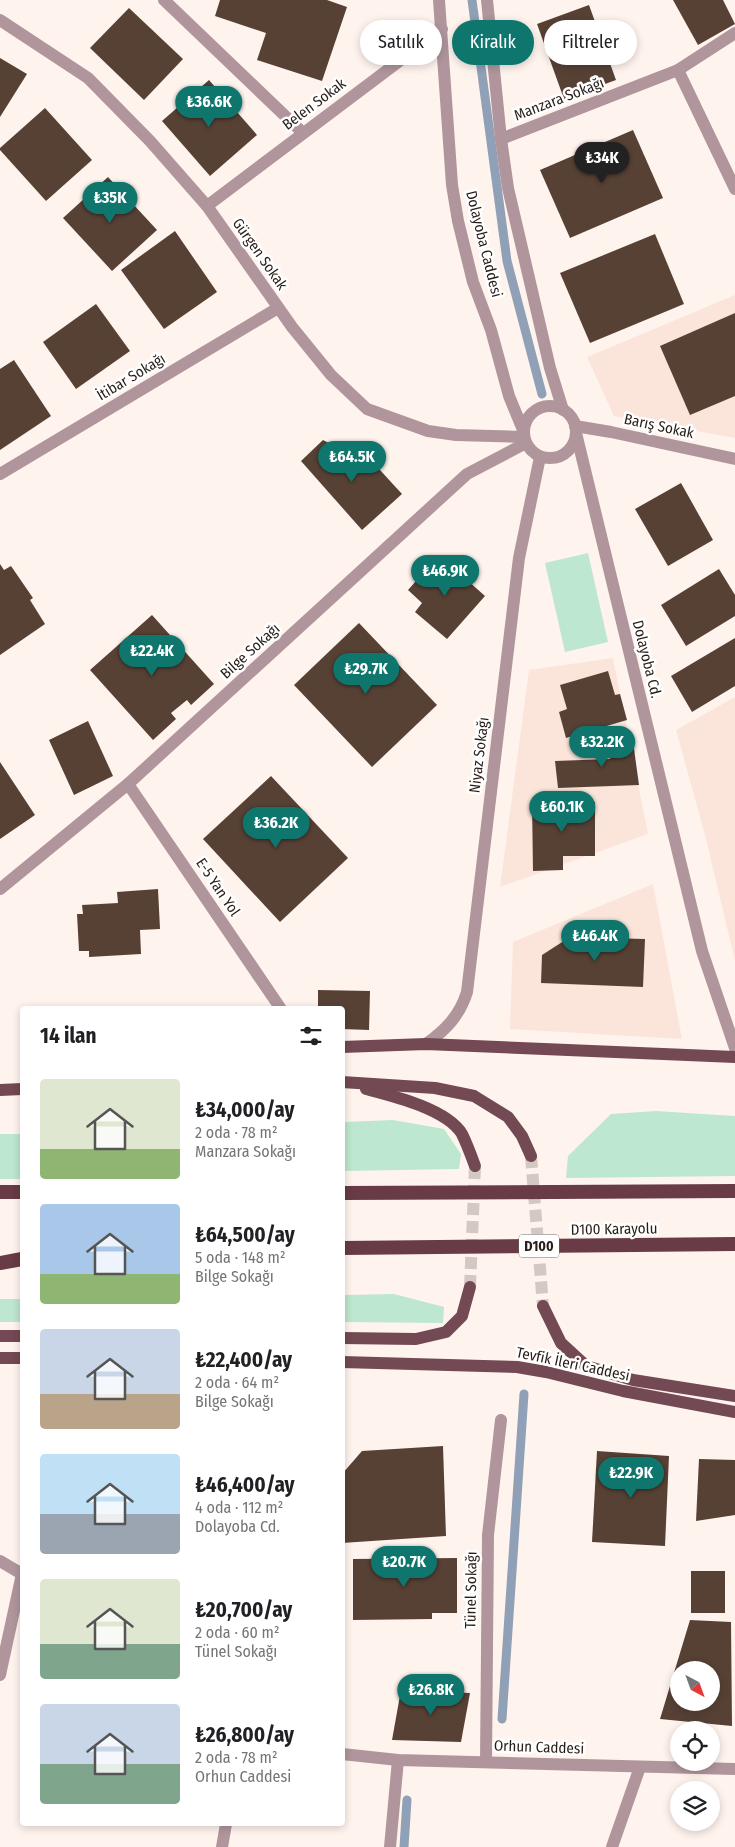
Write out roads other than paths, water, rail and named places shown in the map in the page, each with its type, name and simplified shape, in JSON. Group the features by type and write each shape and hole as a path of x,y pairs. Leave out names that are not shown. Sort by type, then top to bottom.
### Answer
{"highway":[{"path":"345,1193 735,1191"},
{"path":"0,1192 20,1192"},
{"name":"D100 Karayolu","path":"345,1248 735,1244"},
{"path":"0,1253 20,1252"},
{"path":"0,1263 20,1259"}],"main road":[{"path":"345,1046 426,1044 735,1057"},
{"path":"345,1082 435,1088 474,1096 508,1117 522,1136 531,1156"},
{"path":"345,1083 405,1099 440,1114 461,1132 475,1166"},
{"path":"0,1090 20,1089"},
{"path":"345,1338 416,1339 446,1332 462,1316 470,1287"},
{"path":"543,1306 561,1343 586,1366 633,1380 735,1396"},
{"path":"0,1336 20,1336"},
{"path":"0,1358 20,1358"},
{"name":"Tevfik İleri Caddesi","path":"345,1362 517,1367 546,1372 623,1391 735,1412"}],"street":[{"path":"164,0 303,133"},
{"name":"Dolayoba Caddesi","path":"439,0 441,20"},
{"path":"488,0 501,139 508,188 518,238 550,368 563,410"},
{"name":"Gürgen Sokak","path":"0,20 88,78 150,141 207,206 278,308 331,375 367,409 428,431 456,435 524,437"},
{"name":"Dolayoba Caddesi","path":"442,29 452,184 458,221 473,282 491,330 509,396 524,437"},
{"name":"Manzara Sokağı","path":"501,139 678,70 735,33"},
{"name":"Belen Sokak","path":"207,206 394,65"},
{"path":"678,70 735,189"},
{"name":"İtibar Sokağı","path":"0,474 278,308"},
{"path":"546,407 563,410 573,420 576,430 574,441 564,454 548,459 534,454 524,437 531,415 546,407"},
{"name":"Barış Sokak","path":"576,430 611,432 735,459"},
{"name":"Dolayoba Cd.","path":"576,430 702,951 735,1048"},
{"name":"Bilge Sokağı","path":"0,889 128,784 467,474 524,437"},
{"name":"Niyaz Sokağı","path":"426,1044 448,1026 457,1015 467,992 519,558 540,457"},
{"name":"E-5 Yan Yol","path":"128,784 279,1006"},
{"name":"Tünel Sokağı","path":"486,1761 488,1535 501,1420"},
{"path":"0,1561 20,1573"},
{"path":"0,1675 20,1583"},
{"name":"Orhun Caddesi","path":"345,1754 398,1760 735,1769"},
{"path":"390,1847 398,1760"},
{"path":"612,1847 640,1766"},
{"path":"222,1847 226,1826"}],"waterway":[{"path":"472,0 507,261 542,394"},
{"path":"502,1719 524,1394"},
{"path":"404,1847 407,1800"}],"tunnel":[{"path":"531,1156 543,1306"},
{"path":"470,1287 475,1166"}]}
